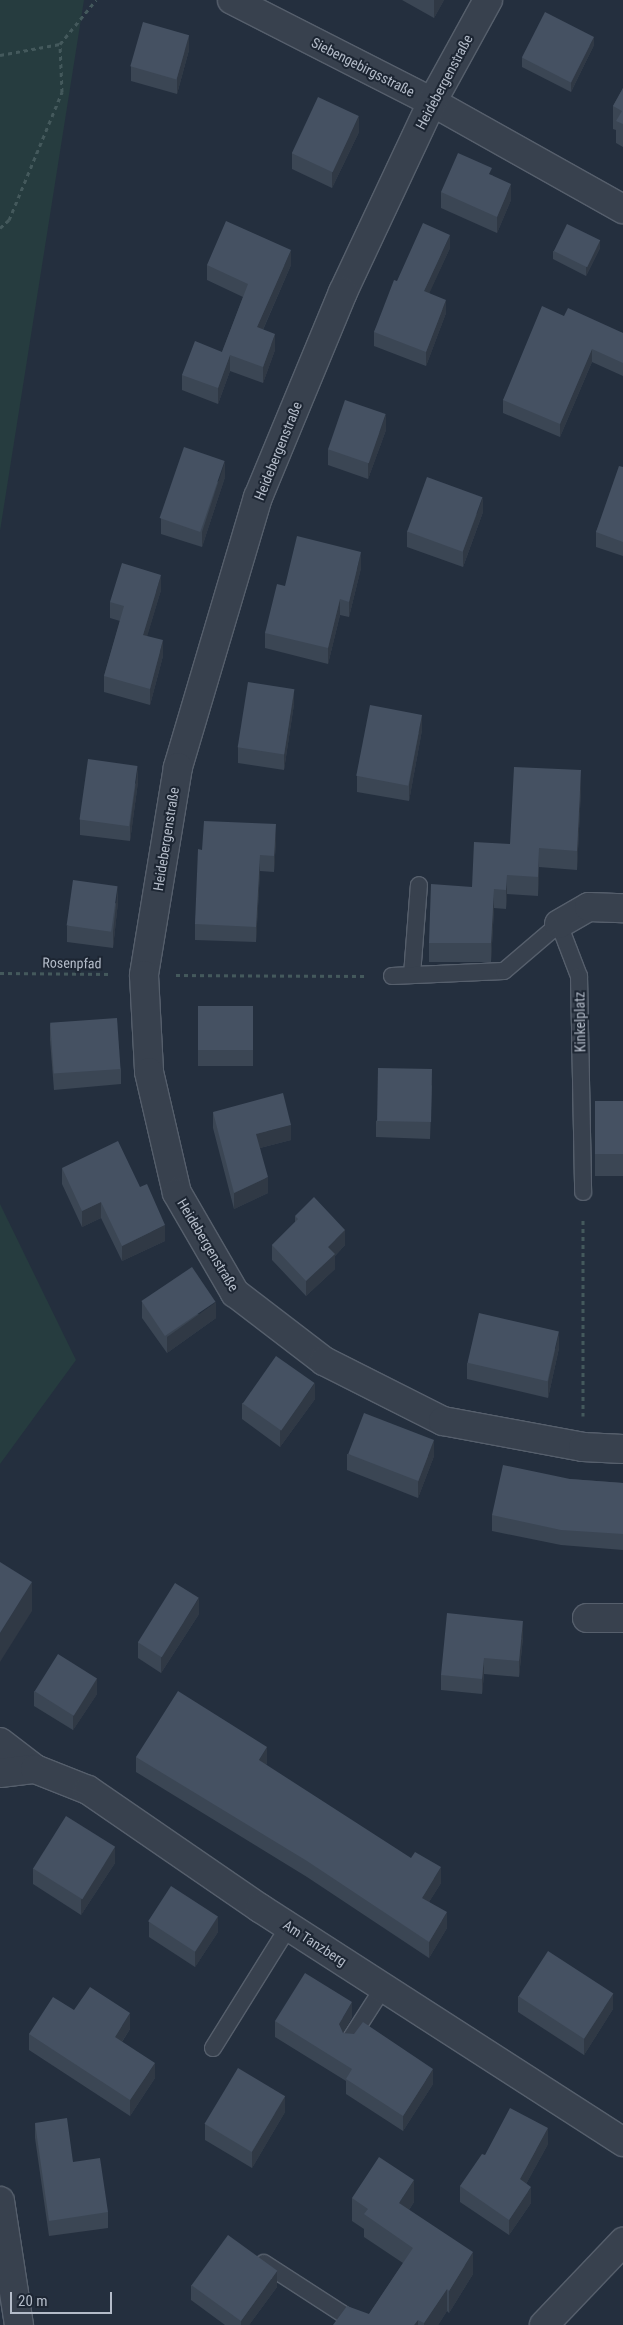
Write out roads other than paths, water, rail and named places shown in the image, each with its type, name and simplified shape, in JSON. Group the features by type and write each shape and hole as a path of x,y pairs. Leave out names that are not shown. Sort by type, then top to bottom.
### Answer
{"street":[{"name":"Siebengebirgsstraße","path":"232,0 432,102 623,210"},
{"name":"Heidebergenstraße","path":"488,0 432,102 343,292 258,497 178,767 144,975 149,1072 177,1193 235,1293 324,1361 443,1420 583,1447 623,1449"},
{"path":"559,924 589,907 623,908"},
{"path":"587,1618 623,1618"},
{"path":"0,1742 35,1769"},
{"name":"Am Tanzberg","path":"0,1773 35,1769 88,1790 383,1988 623,2142"},
{"path":"0,2201 20,2325"},
{"path":"544,2325 623,2242"}],"lane":[{"path":"412,975 418,885"},
{"path":"392,976 504,971 559,924"},
{"name":"Kinkelplatz","path":"559,924 579,976 583,1192"},
{"path":"213,2048 289,1926"},
{"path":"349,2041 383,1988"},
{"path":"264,2263 360,2325"}]}
